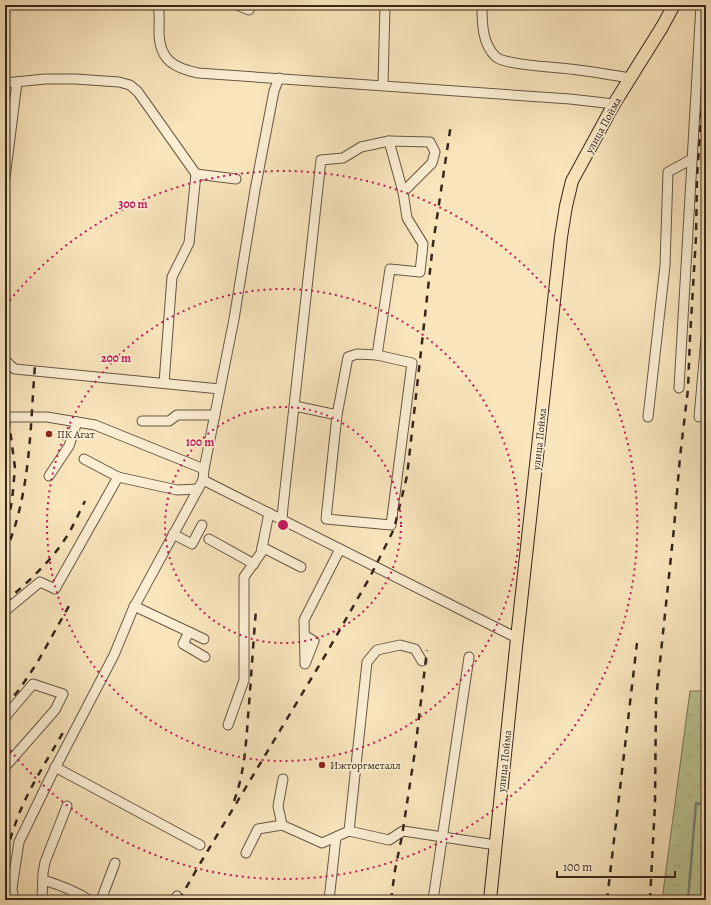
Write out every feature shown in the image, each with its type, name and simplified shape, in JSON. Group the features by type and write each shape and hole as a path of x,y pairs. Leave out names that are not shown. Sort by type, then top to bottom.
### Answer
{"main road":[{"name":"улица Пойма","path":"490,900 560,245 566,206 572,181 614,104 674,5"}],"street":[{"path":"158,5 160,12 160,46 165,56 173,64 183,70 198,73 383,85 570,99 614,104"},
{"path":"237,5 249,10"},
{"path":"383,85 385,5"},
{"path":"482,5 482,29 489,49 498,58 514,63 630,78"},
{"path":"679,388 701,5"},
{"path":"14,900 9,882 19,842 55,767 114,655 134,606 203,480 234,319 274,92 279,78"},
{"path":"5,83 45,79 75,79 119,82 130,85 138,92 196,174 189,243 172,277 164,384"},
{"path":"5,178 17,82"},
{"path":"378,355 390,269 420,272 423,244 407,218 403,192 389,142"},
{"path":"282,520 321,160 343,158 361,146 389,142 430,142 435,152 432,163 403,192"},
{"path":"648,417 665,266 668,172 692,159"},
{"path":"196,174 236,179"},
{"path":"699,417 706,339"},
{"path":"358,354 378,355 412,363 391,525 326,519 337,415 348,357 358,354"},
{"path":"5,360 15,369 220,389"},
{"path":"295,406 337,415"},
{"path":"142,421 169,421 177,415 215,415"},
{"path":"5,417 47,417 95,425 204,469"},
{"path":"49,476 69,446 77,422"},
{"path":"84,459 118,477 177,490 198,489"},
{"path":"5,611 40,582 55,589 118,477"},
{"path":"203,480 517,638"},
{"path":"228,725 244,680 244,577 261,553 269,513"},
{"path":"174,534 192,544 202,525"},
{"path":"208,539 254,564"},
{"path":"262,547 301,567"},
{"path":"304,635 304,620 340,549"},
{"path":"134,606 204,639"},
{"path":"189,632 183,644 205,657"},
{"path":"349,831 367,662 377,650 400,646 415,649 422,661"},
{"path":"433,900 469,657"},
{"path":"5,716 33,684 63,694 55,710 5,767"},
{"path":"55,767 200,845"},
{"path":"282,825 278,806 283,779"},
{"path":"42,900 45,862 67,806"},
{"path":"246,853 258,829 282,825 322,843 349,831 390,840 403,831 496,845"},
{"path":"329,900 336,837"},
{"path":"101,900 115,862"},
{"path":"43,880 65,886 89,900"}],"green space":[{"path":"690,691 706,691 706,900 662,900"}],"waterway":[{"path":"688,900 696,803 706,805"}],"railway":[{"path":"5,31 7,5"},
{"path":"650,900 655,804 656,700 688,389 696,237 697,178 706,23"},
{"path":"179,900 326,654 370,577 394,529 407,476 433,244 451,124"},
{"path":"5,553 14,531 25,484 35,365"},
{"path":"5,406 9,422 15,468 12,501 5,534"},
{"path":"5,602 32,578 49,560 64,541 85,501"},
{"path":"5,706 19,690 37,663 70,604"},
{"path":"234,801 240,781 245,749 256,610"},
{"path":"607,900 637,643"},
{"path":"391,900 415,751 427,650"},
{"path":"5,867 8,847 24,802 65,729"},
{"path":"5,889 8,900"}],"place":[{"name":"ПК Агат","path":"49,434"},
{"name":"Ижторгметалл","path":"322,765"}]}
